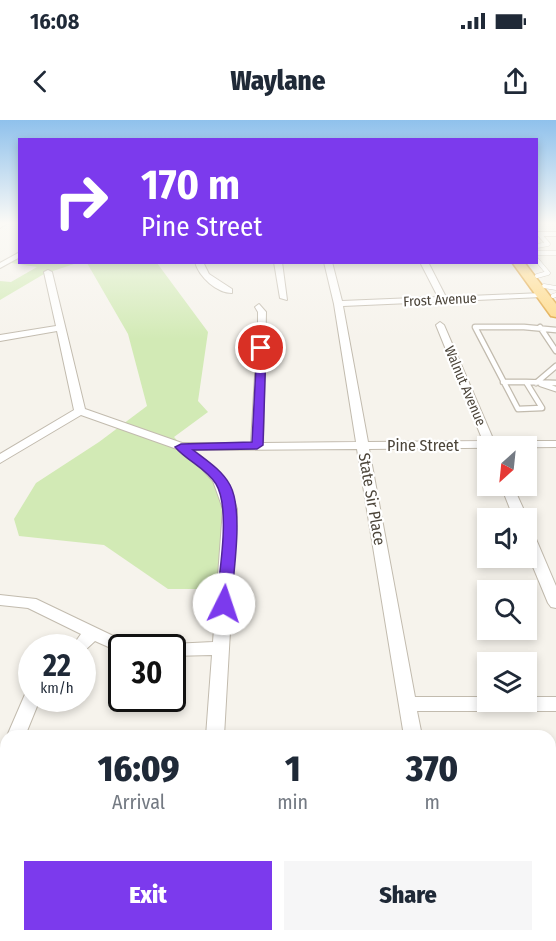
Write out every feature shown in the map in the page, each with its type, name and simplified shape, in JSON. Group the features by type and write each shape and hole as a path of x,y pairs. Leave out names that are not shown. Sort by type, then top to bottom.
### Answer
{"highway":[{"path":"520,264 549,288"},
{"path":"528,264 549,288 556,313"}],"street":[{"path":"200,264 201,270 215,285 229,291"},
{"path":"278,264 284,298"},
{"name":"State Sir Place","path":"328,264 338,304 412,730"},
{"path":"425,264 443,300"},
{"path":"48,272 80,411"},
{"name":"Frost Avenue","path":"338,304 443,300 549,288"},
{"path":"257,445 262,326 262,312 259,307"},
{"name":"Walnut Avenue","path":"440,325 487,436"},
{"path":"0,338 61,328"},
{"path":"80,411 181,447 205,465 224,485 230,509 215,730"},
{"path":"0,459 80,411"},
{"name":"Pine Street","path":"537,445 556,444"},
{"name":"Pine Street","path":"181,447 477,446"},
{"path":"537,558 556,603"},
{"path":"0,600 31,603 91,634"},
{"path":"186,649 221,648"},
{"path":"409,704 556,704"},
{"path":"18,730 26,712"}],"lane":[{"path":"538,262 549,288"},
{"path":"549,288 555,274"},
{"path":"526,382 542,408 518,409 475,327 556,325"},
{"path":"540,327 556,330"},
{"path":"540,327 556,351"},
{"path":"536,382 556,366"},
{"path":"503,382 556,383"},
{"path":"536,382 556,389"}],"green space":[{"path":"7,262 74,264 44,274 0,300 0,281 11,282 37,267"},
{"path":"88,264 158,264 208,332 198,401 208,412 174,437 224,492 223,589 168,589 104,545 19,536 14,519 36,483 99,442 147,406 128,334"}],"route":[{"path":"224,604 230,516 228,497 224,485 213,472 181,447 257,445 261,348"}]}
